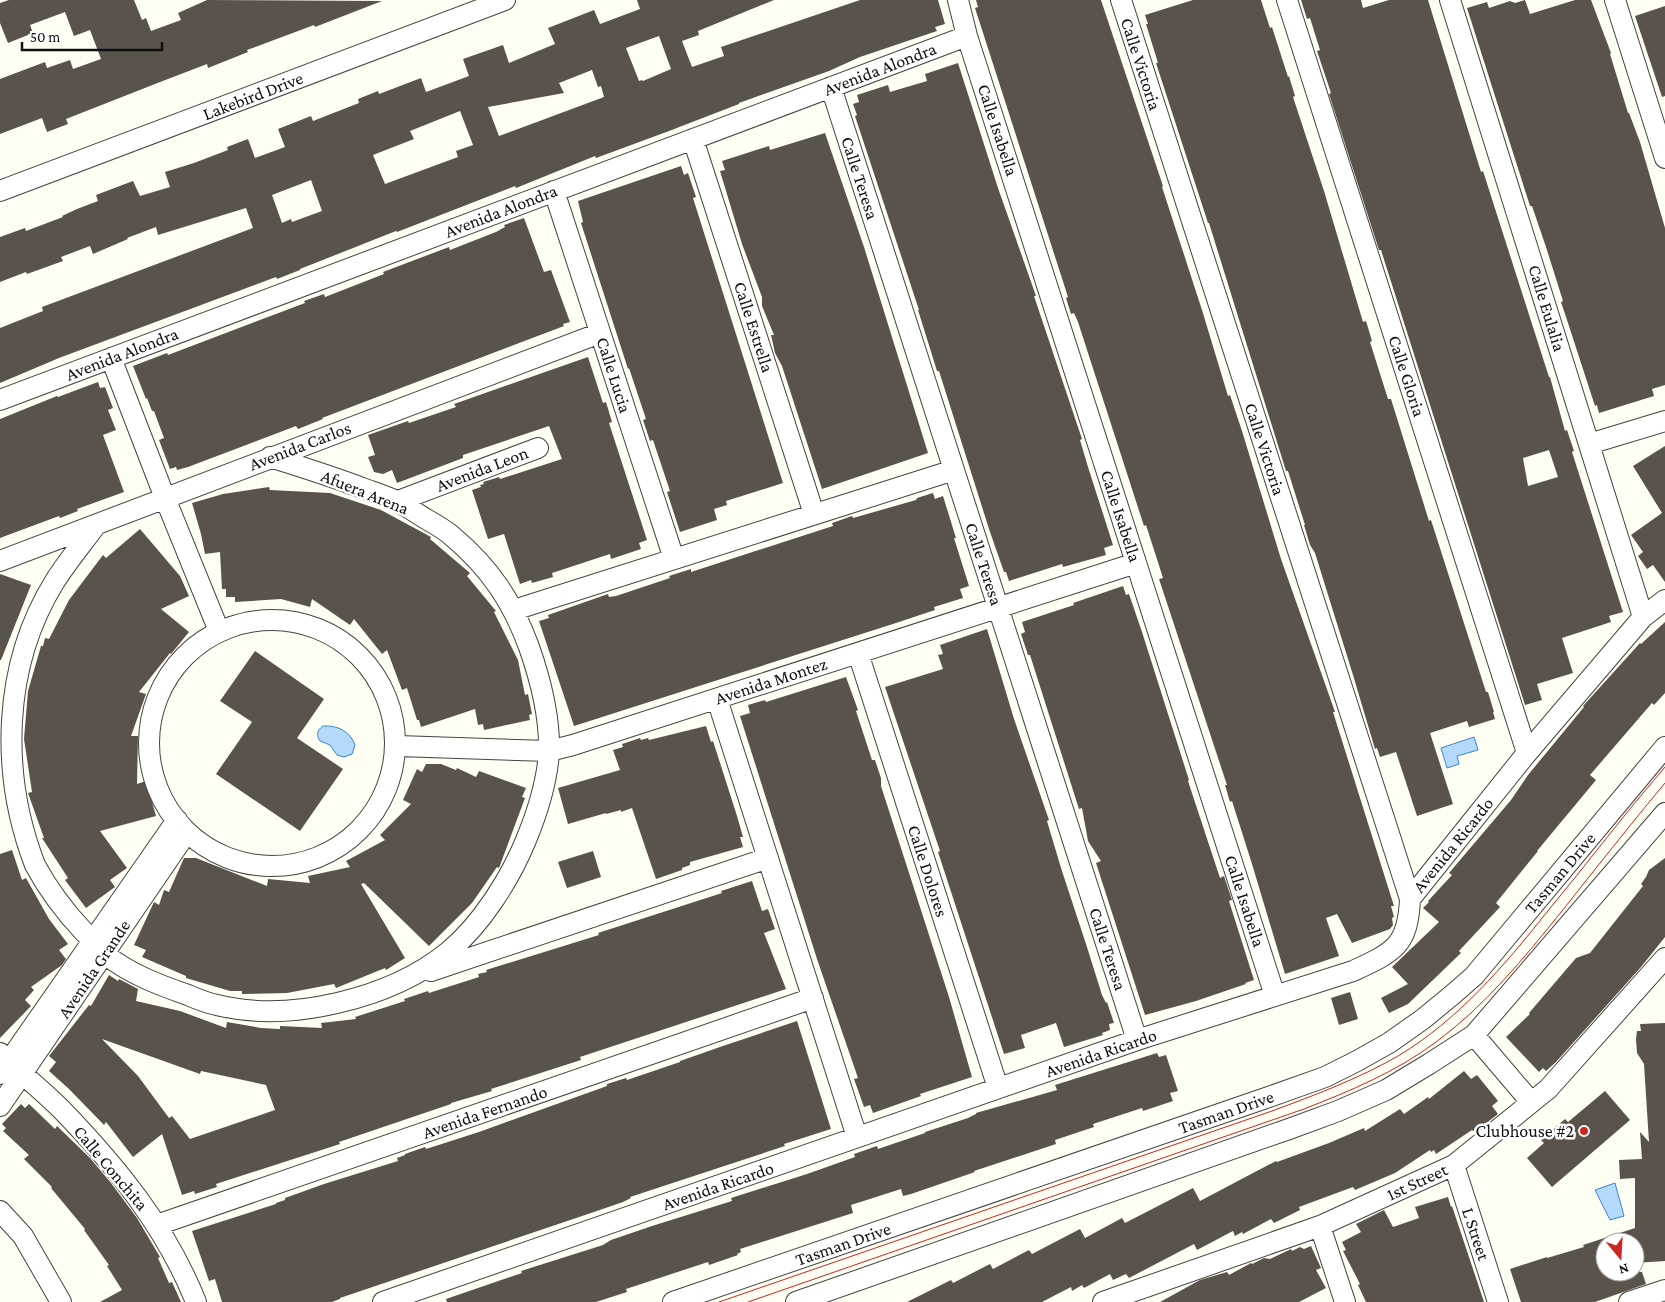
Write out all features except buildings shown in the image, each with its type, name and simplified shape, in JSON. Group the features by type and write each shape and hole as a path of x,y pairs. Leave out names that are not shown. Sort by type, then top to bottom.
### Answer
{"street":[{"name":"Lakebird Drive","path":"0,191 505,0"},
{"path":"958,0 967,36"},
{"name":"Calle Victoria","path":"1121,0 1410,899"},
{"name":"Calle Gloria","path":"1287,0 1527,753"},
{"name":"Calle Eulalia","path":"1450,0 1643,617"},
{"path":"1615,0 1665,158"},
{"name":"Avenida Alondra","path":"0,400 967,36"},
{"name":"Calle Isabella","path":"967,36 1275,996"},
{"name":"Calle Teresa","path":"831,87 1137,1040"},
{"name":"Calle Estrella","path":"693,139 814,514"},
{"name":"Calle Lucia","path":"554,191 674,559"},
{"name":"Avenida Carlos","path":"0,560 600,333"},
{"path":"111,358 164,498 219,631"},
{"path":"1589,444 1665,421"},
{"name":"Avenida Leon","path":"398,501 538,448"},
{"name":"Afuera Arena","path":"96,525 55,582 32,625 17,664 9,703 6,737 8,776 15,813 27,848 43,880 66,913 98,948 144,979 217,1005 254,1010 289,1010 331,1004 367,995 408,979 447,953 466,934 503,885 518,860 544,792 549,751 547,717 540,677 514,610 499,586 476,559 449,533 398,501 325,474 270,457"},
{"path":"514,610 954,470"},
{"name":"Avenida Montez","path":"398,746 549,751 717,699 1136,563"},
{"name":"Avenida Ricardo","path":"383,1302 1137,1040 1353,971 1386,956 1406,933 1410,899 1527,753 1643,617 1665,600"},
{"path":"255,620 292,620 327,632 358,653 380,682 393,717 398,746 387,788 370,818 345,842 314,858 280,866 245,863 213,851 182,826 161,798 149,761 150,722 163,685 187,653 219,631 255,620"},
{"name":"Calle Dolores","path":"858,653 998,1088"},
{"path":"717,699 858,1137"},
{"name":"Tasman Drive","path":"673,1302 1263,1099 1325,1077 1357,1061 1389,1043 1423,1019 1474,976 1665,746"},
{"name":"Tasman Drive","path":"796,1302 1338,1111 1386,1090 1474,1035 1665,813"},
{"name":"Avenida Grande","path":"0,1106 8,1066 98,948 182,826"},
{"path":"408,979 768,858"},
{"name":"1st Street","path":"1103,1302 1320,1226 1454,1165 1548,1089 1662,966"},
{"name":"Avenida Fernando","path":"157,1225 813,998"},
{"path":"1474,1035 1531,1102"},
{"name":"Calle Conchita","path":"8,1066 60,1109 123,1178 157,1225 196,1302"},
{"name":"L Street","path":"1454,1165 1498,1302"},
{"path":"0,1210 23,1236 61,1302"},
{"path":"1320,1226 1345,1302"},
{"path":"1629,1302 1665,1290"}],"water":[{"path":"323,726 338,728 350,736 355,745 352,754 344,757 337,755 330,745 320,741 318,733 319,729"},
{"path":"1474,737 1478,750 1457,756 1459,764 1447,768 1441,748"},
{"path":"1615,1183 1624,1216 1610,1220 1595,1190"}],"tram line":[{"path":"719,1302 1272,1111 1320,1093 1398,1056 1441,1026 1497,972 1665,767"},
{"path":"748,1302 1304,1109 1355,1088 1405,1063 1454,1028 1503,981 1548,929 1665,783"}],"place":[{"name":"Clubhouse #2","path":"1584,1131"}]}
